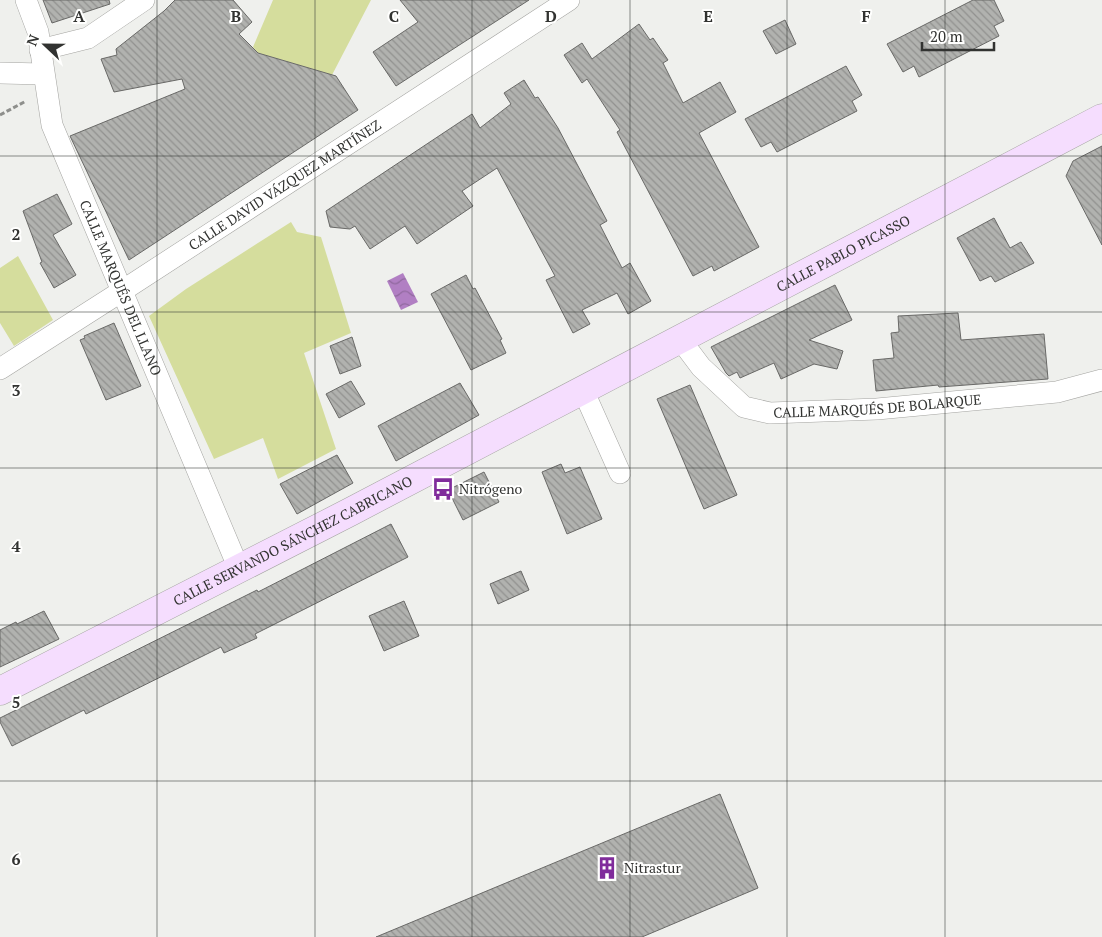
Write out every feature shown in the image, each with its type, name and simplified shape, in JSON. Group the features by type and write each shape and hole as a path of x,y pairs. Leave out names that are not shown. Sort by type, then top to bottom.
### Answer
{"street":[{"name":"CALLE MARQUÉS DEL LLANO","path":"26,0 38,32 44,82 52,125 239,569"},
{"path":"40,50 88,38 144,0"},
{"name":"CALLE DAVID VÁZQUEZ MARTÍNEZ","path":"0,369 570,0"},
{"path":"0,73 44,82"},
{"name":"CALLE PABLO PICASSO","path":"583,390 1102,118"},
{"name":"CALLE MARQUÉS DE BOLARQUE","path":"680,339 701,366 744,406 770,413 877,409 1057,392 1102,380"},
{"path":"583,390 620,473"},
{"name":"CALLE SERVANDO SÁNCHEZ CABRICANO","path":"0,691 583,390"}],"path":[{"path":"0,115 44,82"}],"green space":[{"path":"273,0 371,0 332,75 258,53 253,47"},
{"path":"291,222 297,232 321,237 351,333 304,353 336,449 278,479 263,438 214,459 149,316 186,289"},
{"path":"18,256 53,320 14,346 0,323 0,268"}],"water":[{"path":"403,273 418,302 401,310 387,281"}],"building":[{"path":"43,0 109,0 110,4 52,23"},
{"path":"175,0 233,0 252,22 239,34 258,53 336,76 358,110 129,260 70,136 185,89 182,79 114,92 101,59 117,55 116,49"},
{"path":"400,0 529,0 396,86 373,52 418,22"},
{"path":"973,0 994,0 1004,21 994,26 999,36 919,77 914,66 903,72 887,44"},
{"path":"785,20 796,44 776,54 763,31"},
{"path":"639,24 650,40 653,38 668,60 663,63 683,103 720,82 736,112 699,133 759,247 714,271 712,266 693,276 617,132 620,130 587,79 582,83 564,55 582,43 592,59"},
{"path":"846,66 862,95 852,101 857,111 777,152 771,142 761,147 745,119"},
{"path":"524,80 535,98 538,97 558,128 607,221 600,225 622,268 630,263 651,301 628,314 617,293 582,310 590,324 573,333 546,280 555,276 497,168 462,191 473,206 417,244 405,226 370,249 355,226 350,229 330,227 326,211 472,114 480,128 511,104 504,93"},
{"path":"1102,146 1102,245 1066,176 1073,161"},
{"path":"57,194 72,224 53,235 76,275 54,288 40,263 42,262 23,211"},
{"path":"994,218 1010,248 1021,242 1034,263 995,282 991,276 980,281 957,238"},
{"path":"466,275 502,339 500,340 506,353 471,370 431,294"},
{"path":"835,285 852,320 809,340 843,351 837,369 814,364 781,379 774,363 740,378 737,372 729,376 726,373 711,347"},
{"path":"958,313 961,340 1044,334 1048,379 939,387 938,385 876,391 873,360 894,358 891,333 899,332 898,316"},
{"path":"114,323 141,386 106,400 80,340 85,338 84,336"},
{"path":"352,337 361,366 340,374 330,346"},
{"path":"351,381 365,404 339,418 326,394"},
{"path":"460,383 479,415 396,461 378,426"},
{"path":"690,385 737,495 704,509 657,399"},
{"path":"337,455 353,483 297,514 280,484"},
{"path":"561,464 565,473 580,467 602,519 567,534 542,472"},
{"path":"484,472 499,502 463,520 448,490"},
{"path":"391,524 408,557 255,634 257,638 224,653 221,647 86,714 84,710 12,746 0,722 0,718 257,590 258,592"},
{"path":"521,571 529,590 498,604 490,584"},
{"path":"404,601 419,636 384,651 369,616"},
{"path":"44,611 59,639 0,667 0,630"},
{"name":"Nitrastur","path":"720,794 758,888 642,937 376,937"}],"place":[{"name":"Nitrógeno","path":"443,489"},
{"name":"Nitrastur","path":"607,868"}]}
